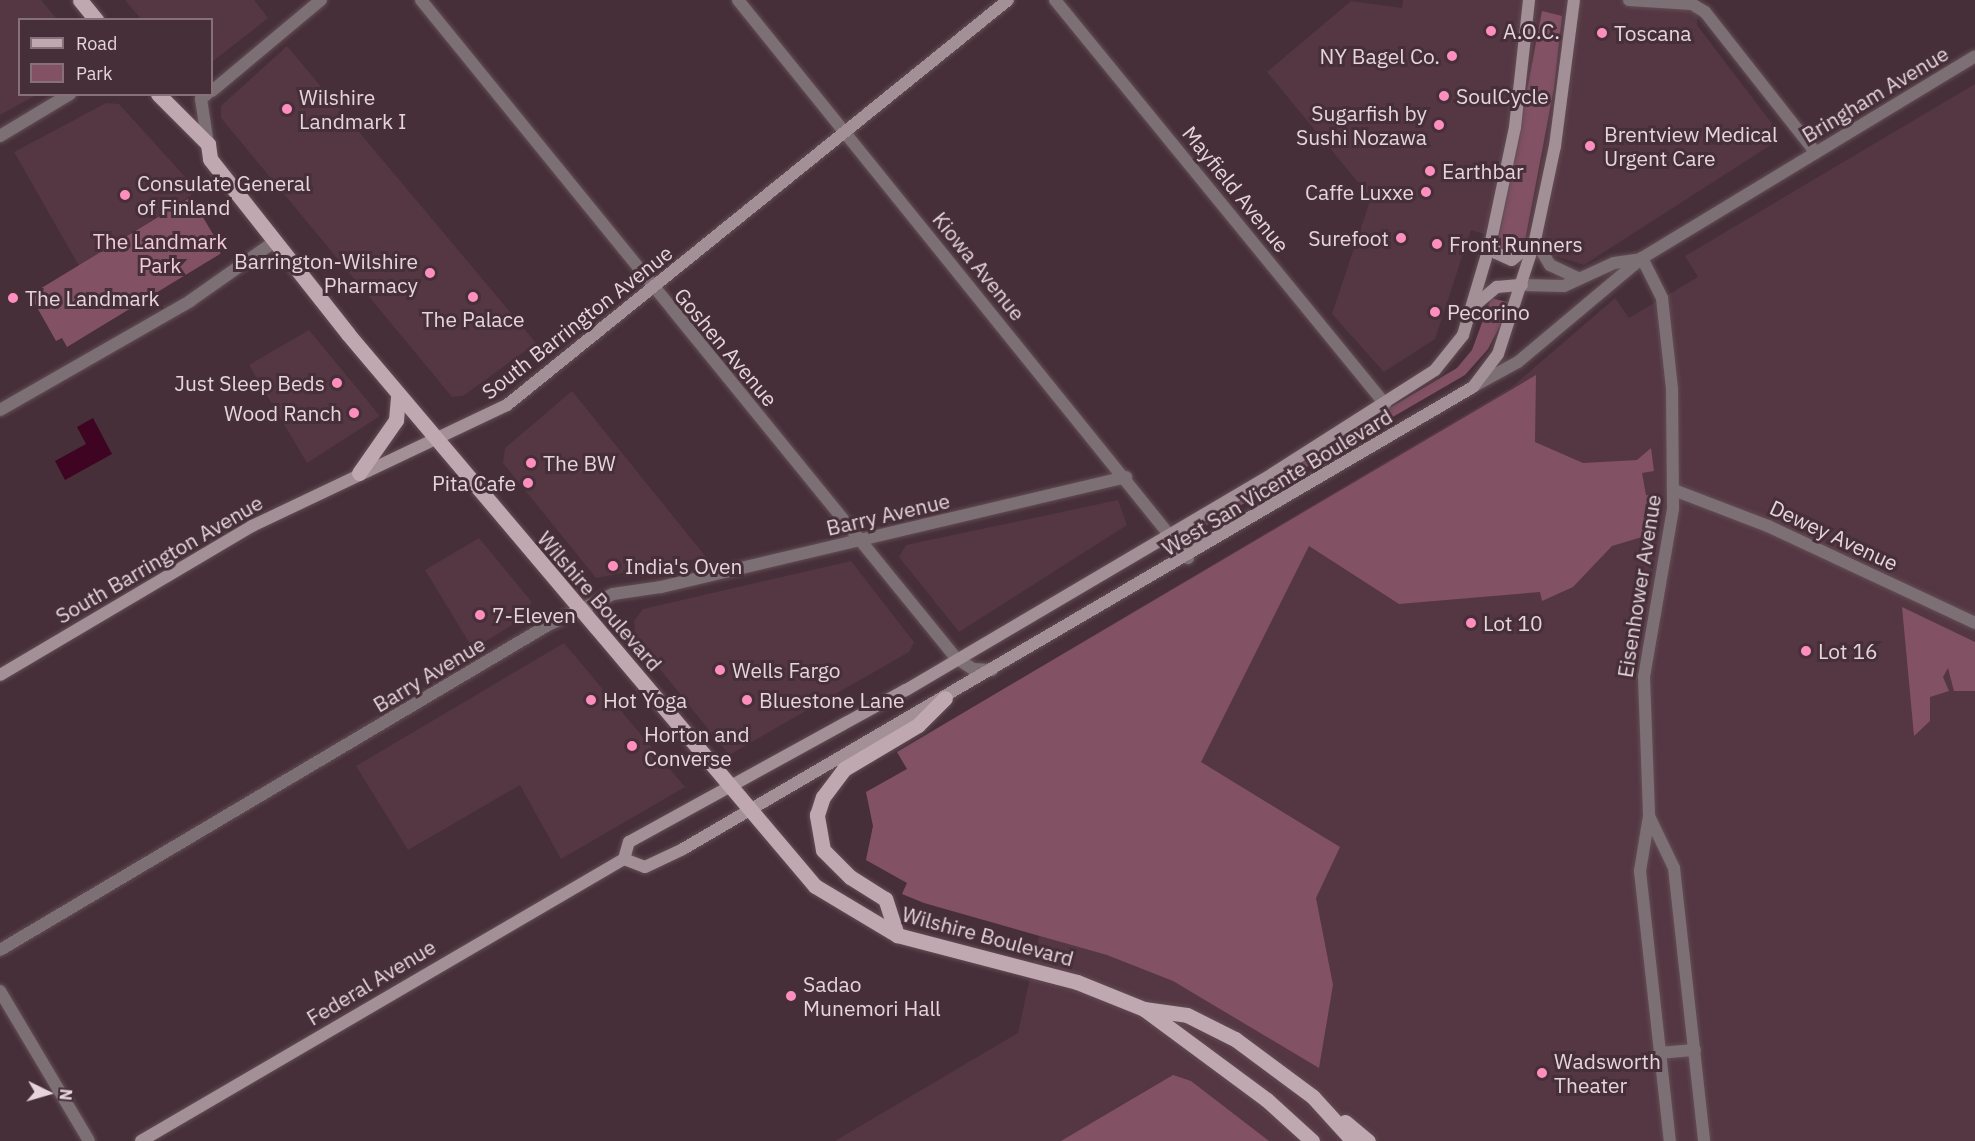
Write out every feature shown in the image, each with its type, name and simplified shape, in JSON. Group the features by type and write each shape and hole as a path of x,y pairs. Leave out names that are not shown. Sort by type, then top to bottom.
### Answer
{"main road":[{"path":"80,0 94,18"},
{"name":"South Barrington Avenue","path":"0,675 252,526 359,473 438,441 507,405 1008,0"},
{"name":"West San Vicente Boulevard","path":"733,789 1385,404 1452,354 1473,308 1491,241 1515,127 1529,0"},
{"name":"West San Vicente Boulevard","path":"750,810 1188,558 1473,387 1498,354 1535,240 1555,146 1574,0"},
{"name":"Wilshire Boulevard","path":"160,96 208,144 210,159 274,242 398,394 814,886 897,935 1077,982 1144,1009 1187,1015 1236,1039 1313,1097 1353,1141"},
{"path":"1491,241 1496,253 1512,260 1535,240"},
{"path":"1473,308 1497,287 1522,285"},
{"path":"359,473 396,420 398,394"},
{"path":"897,935 885,898 850,877 823,850 817,814 823,797 844,769 918,725 945,698"},
{"name":"Federal Avenue","path":"141,1141 624,860 628,843 733,789"},
{"path":"624,860 645,867 750,810"},
{"name":"Wilshire Boulevard","path":"1144,1009 1267,1100 1312,1141"},
{"path":"1313,1097 1368,1141"}],"street":[{"path":"213,90 321,0"},
{"name":"Goshen Avenue","path":"421,0 653,289 956,658 973,669 992,670"},
{"name":"Kiowa Avenue","path":"738,0 1126,477 1188,558"},
{"name":"Mayfield Avenue","path":"1055,0 1385,404"},
{"path":"1629,0 1692,4 1705,12 1816,153"},
{"name":"Bringham Avenue","path":"1473,387 1518,362 1642,258 1975,56"},
{"path":"0,136 67,96"},
{"path":"205,96 201,99 208,144"},
{"path":"1535,240 1550,265 1578,278"},
{"path":"0,410 190,301 274,242"},
{"name":"Bringham Avenue","path":"1522,285 1550,288 1642,258"},
{"name":"Eisenhower Avenue","path":"1642,258 1662,298 1669,338 1674,490 1644,677 1649,816 1640,871 1670,1141"},
{"name":"Barry Avenue","path":"0,950 580,608 612,594 860,541 1126,477"},
{"name":"Dewey Avenue","path":"1674,490 1768,526 1975,623"},
{"name":"Eisenhower Avenue","path":"1649,816 1674,868 1704,1141"},
{"path":"0,991 89,1141"},
{"path":"1659,1053 1695,1050"}],"shaded area":[{"path":"0,0 41,0 56,18 18,18 18,96 34,96 0,115"},
{"path":"125,0 254,0 268,18 213,61 213,18 140,18"},
{"path":"1403,0 1698,0 1697,25 1776,129 1774,143 1584,265 1471,230 1435,339 1384,372 1332,314 1371,198 1267,72 1351,1 1402,8"},
{"path":"287,46 536,343 463,396 452,397 221,118 221,106"},
{"path":"1975,84 1975,1141 835,1141 1018,1033 1039,936 902,894 907,883 866,860 873,826 866,792 907,769 897,752 1513,386 1615,298 1629,318 1698,277 1685,256"},
{"path":"106,103 119,104 198,191 79,266 14,152"},
{"path":"309,330 380,416 307,463 249,365"},
{"path":"572,391 706,557 596,578 503,463 505,448"},
{"path":"93,418 112,454 65,480 55,461 86,444 77,427"},
{"path":"1118,500 1127,525 959,632 899,557 906,545"},
{"path":"479,538 531,601 530,614 473,649 425,570"},
{"path":"851,561 914,642 909,652 729,755 635,638 634,621 643,609"},
{"path":"564,643 685,787 561,859 520,785 408,850 356,766"}],"green space":[{"path":"1542,11 1562,16 1554,88 1524,246 1513,254 1498,248 1498,242"},
{"name":"The Landmark Park","path":"191,197 217,241 223,242 220,254 67,347 62,338 56,341 30,295"},
{"path":"1491,298 1507,302 1502,322 1488,349 1465,375 1205,526 1202,520 1457,368 1472,350"},
{"path":"1536,375 1535,442 1583,463 1637,460 1651,448 1654,471 1642,473 1646,495 1654,496 1652,534 1612,546 1573,587 1542,601 1540,592 1399,604 1309,546 1201,762 1340,847 1316,898 1333,985 1319,1068 1173,981 1107,955 924,903 902,894 907,883 866,860 873,826 866,792 907,769 897,752"},
{"path":"1902,607 1975,642 1975,691 1954,691 1948,668 1943,677 1949,691 1930,697 1930,721 1914,736"},
{"path":"1173,1075 1191,1081 1269,1141 1061,1141"}],"place":[{"name":"A.O.C.","path":"1491,31"},
{"name":"Toscana","path":"1602,33"},
{"name":"NY Bagel Co.","path":"1452,56"},
{"name":"SoulCycle","path":"1444,96"},
{"name":"Wilshire Landmark I","path":"287,109"},
{"name":"Sugarfish by Sushi Nozawa","path":"1439,125"},
{"name":"Brentview Medical Urgent Care","path":"1590,146"},
{"name":"Earthbar","path":"1430,171"},
{"name":"Caffe Luxxe","path":"1426,192"},
{"name":"Consulate General of Finland","path":"125,195"},
{"name":"Surefoot","path":"1401,238"},
{"name":"Front Runners","path":"1437,244"},
{"name":"Barrington-Wilshire Pharmacy","path":"430,273"},
{"name":"The Palace","path":"473,297"},
{"name":"The Landmark","path":"13,298"},
{"name":"Pecorino","path":"1435,312"},
{"name":"Just Sleep Beds","path":"337,383"},
{"name":"Wood Ranch","path":"354,413"},
{"name":"The BW","path":"531,463"},
{"name":"Pita Cafe","path":"528,483"},
{"name":"India's Oven","path":"613,566"},
{"name":"7-Eleven","path":"480,615"},
{"name":"Lot 10","path":"1471,623"},
{"name":"Lot 16","path":"1806,651"},
{"name":"Wells Fargo","path":"720,670"},
{"name":"Hot Yoga","path":"591,700"},
{"name":"Bluestone Lane","path":"747,700"},
{"name":"Horton and Converse","path":"632,746"},
{"name":"Sadao Munemori Hall","path":"791,996"},
{"name":"Wadsworth Theater","path":"1542,1073"}]}
